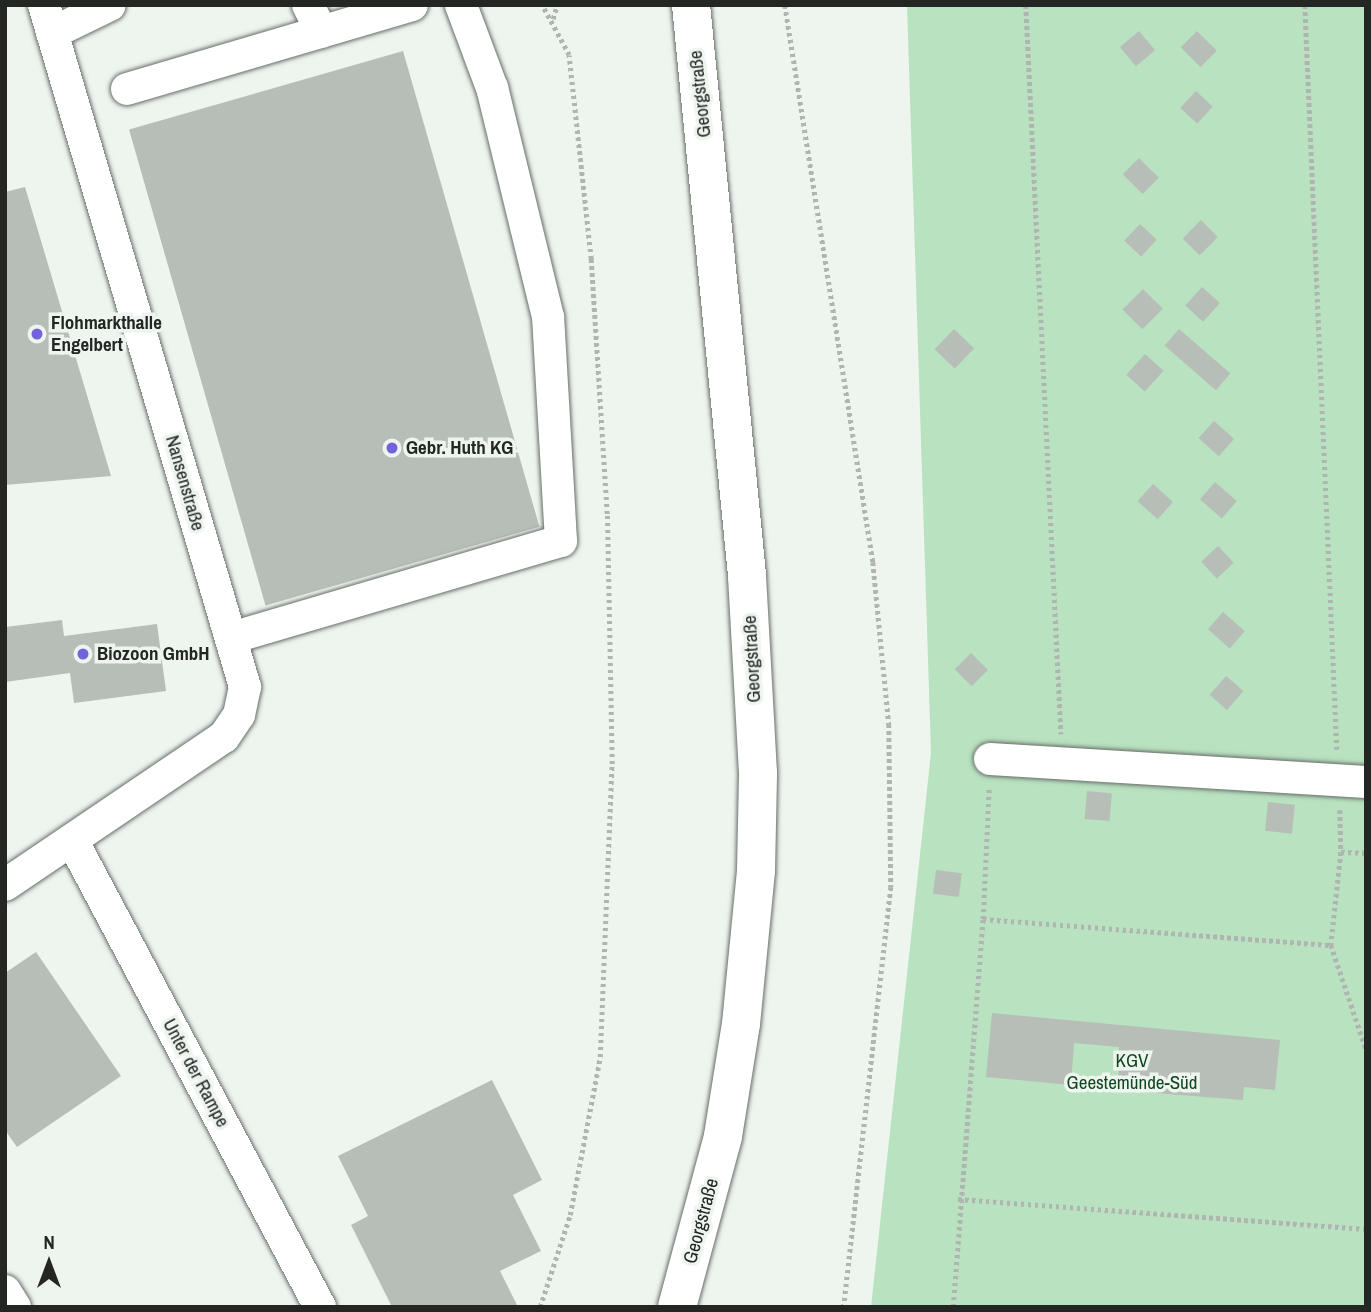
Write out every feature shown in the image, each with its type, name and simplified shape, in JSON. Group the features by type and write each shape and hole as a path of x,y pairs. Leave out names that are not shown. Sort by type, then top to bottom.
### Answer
{"main road":[{"name":"Georgstraße","path":"677,1307 723,1136 741,1024 756,870 758,773 747,575 691,5"}],"street":[{"name":"Nansenstraße","path":"5,885 225,737 239,715 245,687 48,19 110,5"},
{"path":"127,89 315,18 412,5"},
{"path":"231,638 561,541 548,317 492,88 461,5"},
{"path":"990,758 1352,781"},
{"name":"Unter der Rampe","path":"72,840 320,1307"}],"path":[{"path":"540,1307 570,1214 600,1057 612,764 607,514 592,259 575,89 569,55 542,5"},
{"path":"552,20 557,5"},
{"path":"785,5 873,562 889,724 891,887 844,1307"},
{"path":"1026,5 1063,763"},
{"path":"1305,5 1352,781 1331,945 1366,1049"},
{"path":"953,1307 958,1199 983,919 990,758"},
{"path":"1341,852 1366,853"},
{"path":"983,919 1331,945"},
{"path":"958,1199 1366,1228"}],"green space":[{"name":"KGV Geestemünde-Süd","path":"907,5 1366,5 1366,1307 871,1307 931,753"}],"building":[{"path":"1139,31 1155,50 1136,66 1120,47"},
{"path":"1197,31 1217,51 1201,67 1181,47"},
{"path":"403,51 539,527 265,605 129,130"},
{"path":"1196,91 1213,107 1197,124 1180,108"},
{"path":"1139,158 1159,178 1143,194 1123,174"},
{"name":"Flohmarkthalle Engelbert","path":"25,187 111,476 5,485 5,192"},
{"path":"1201,220 1218,237 1200,255 1183,238"},
{"path":"1140,224 1157,240 1141,257 1124,241"},
{"path":"1202,287 1220,303 1203,322 1185,306"},
{"path":"1143,289 1163,309 1142,329 1122,310"},
{"path":"954,329 974,348 955,369 935,349"},
{"path":"1179,329 1230,374 1216,390 1165,346"},
{"path":"1145,354 1164,371 1145,392 1126,375"},
{"path":"1214,421 1234,439 1219,456 1199,438"},
{"path":"1215,482 1237,501 1222,518 1200,499"},
{"path":"1153,484 1173,502 1158,519 1138,501"},
{"path":"1218,546 1234,563 1217,579 1201,562"},
{"path":"1223,612 1245,631 1230,648 1208,629"},
{"name":"Biozoon GmbH","path":"62,620 64,636 157,624 166,691 74,703 70,673 5,682 5,627"},
{"path":"971,653 988,670 972,686 955,669"},
{"path":"1226,676 1243,691 1227,710 1210,695"},
{"path":"1087,791 1112,793 1109,821 1085,819"},
{"path":"1268,802 1295,805 1292,834 1265,831"},
{"path":"936,870 962,873 959,897 933,894"},
{"path":"36,952 121,1076 17,1147 5,1130 5,973"},
{"path":"992,1013 1280,1040 1275,1090 1244,1087 1243,1100 1118,1090 1119,1047 1074,1043 1071,1085 986,1077"},
{"path":"492,1080 542,1180 513,1195 541,1251 500,1271 518,1307 392,1307 351,1225 368,1216 338,1156"}],"place":[{"name":"Flohmarkthalle Engelbert","path":"37,334"},
{"name":"Gebr. Huth KG","path":"392,448"},
{"name":"Biozoon GmbH","path":"83,654"}]}
